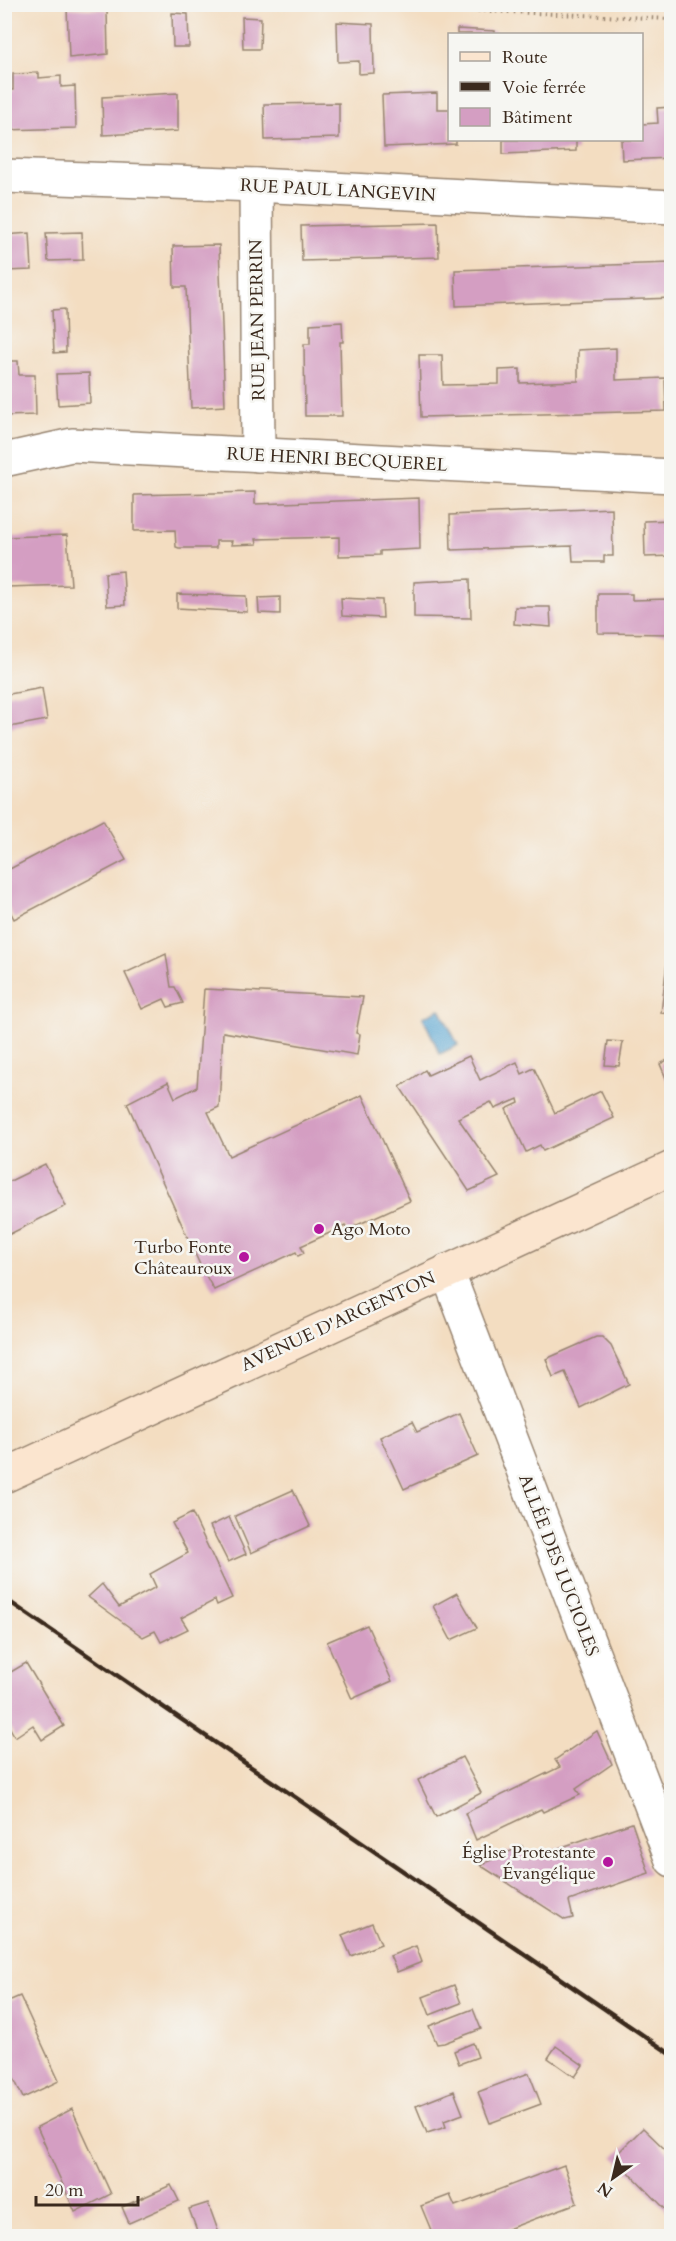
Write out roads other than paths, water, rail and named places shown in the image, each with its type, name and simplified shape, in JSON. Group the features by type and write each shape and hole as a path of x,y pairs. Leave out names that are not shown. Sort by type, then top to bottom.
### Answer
{"main road":[{"name":"AVENUE D'ARGENTON","path":"4,1476 672,1168"}],"street":[{"name":"RUE PAUL LANGEVIN","path":"4,176 256,185 672,207"},
{"name":"RUE JEAN PERRIN","path":"256,185 258,455"},
{"name":"RUE HENRI BECQUEREL","path":"4,460 72,445 672,476"},
{"name":"ALLÉE DES LUCIOLES","path":"447,1271 672,1860"}],"water":[{"path":"440,1009 458,1045 440,1054 423,1017"}],"railway":[{"path":"4,1598 672,2055"}],"place":[{"name":"Ago Moto","path":"319,1229"},
{"name":"Turbo Fonte Châteauroux","path":"244,1257"},
{"name":"Église Protestante Évangélique","path":"608,1862"}]}
